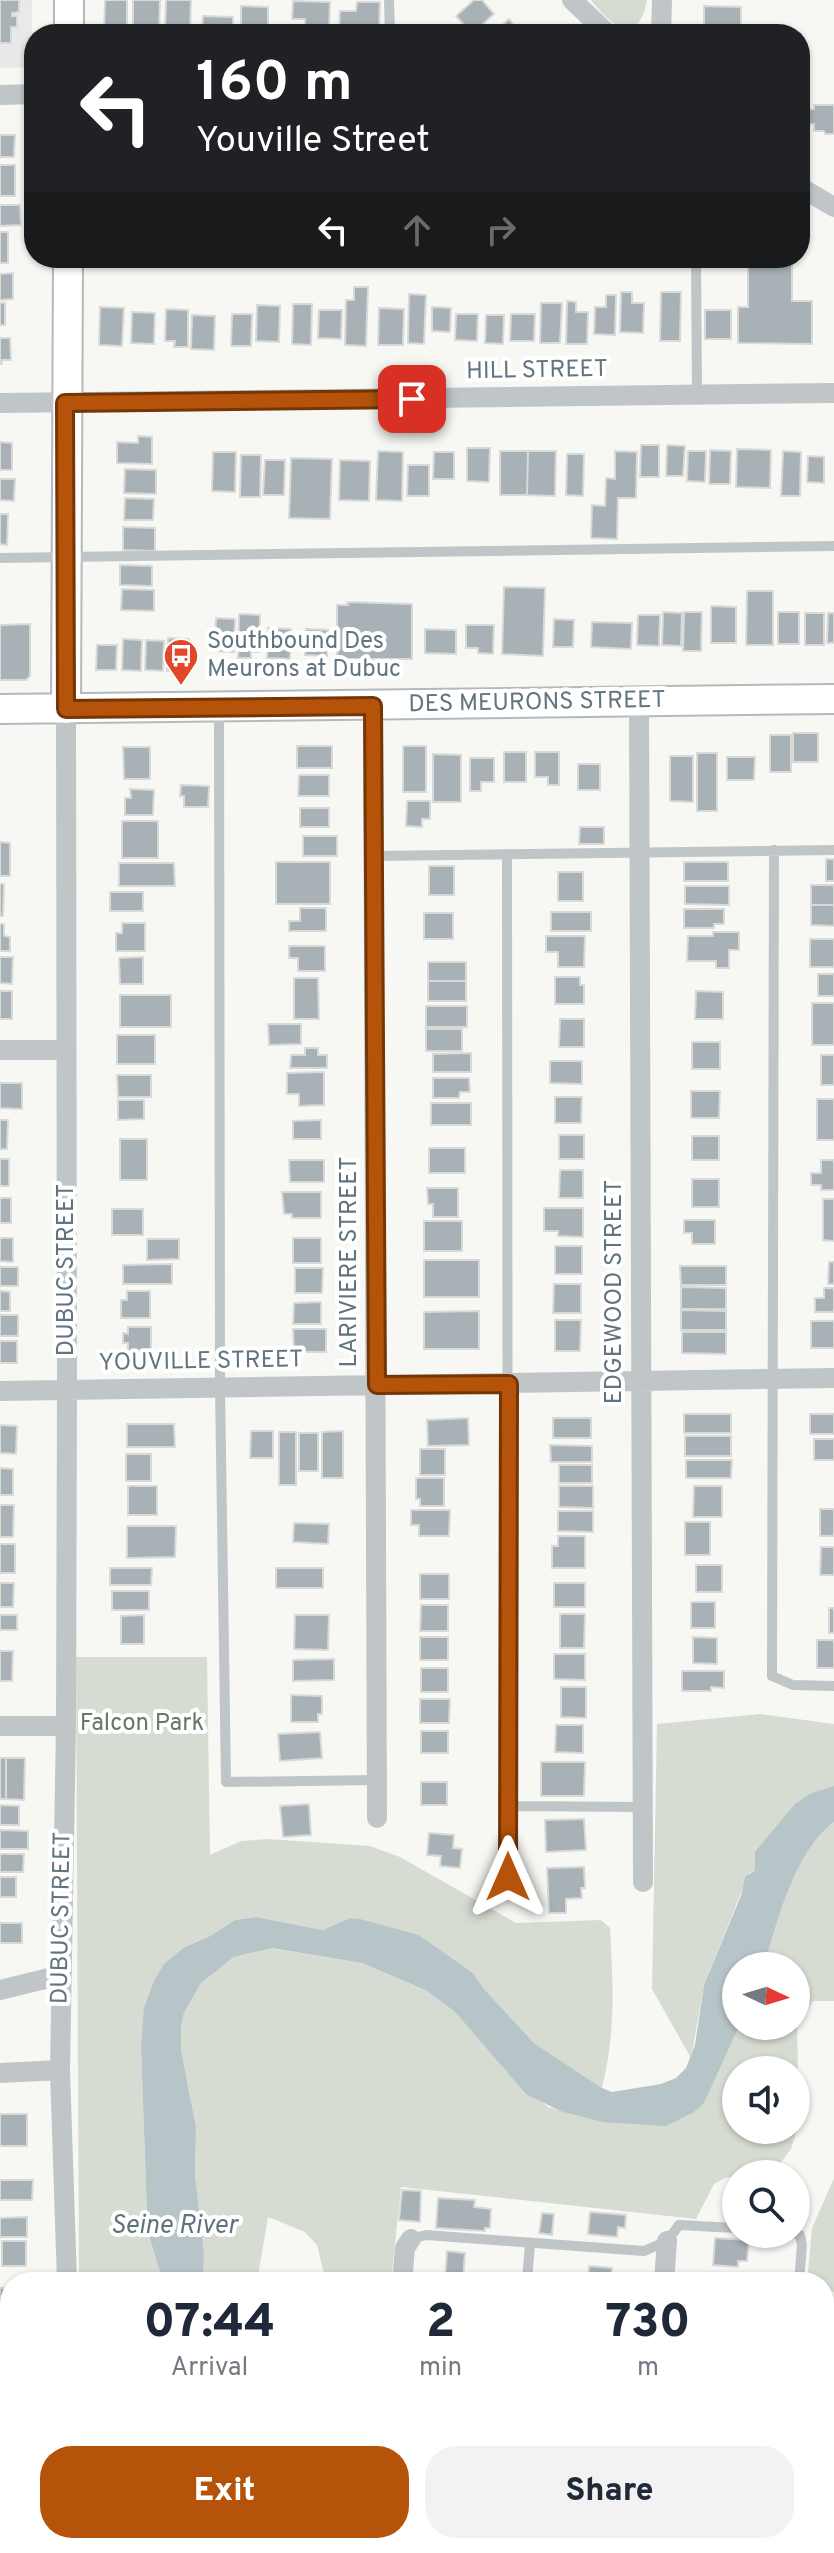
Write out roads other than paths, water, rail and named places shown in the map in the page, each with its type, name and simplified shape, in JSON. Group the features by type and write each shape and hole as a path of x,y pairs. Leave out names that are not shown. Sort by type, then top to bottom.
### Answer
{"street":[{"path":"69,0 69,24"},
{"path":"572,0 597,24"},
{"path":"661,24 662,0"},
{"path":"0,95 24,94"},
{"path":"810,193 834,207"},
{"name":"DUBUC STREET","path":"67,2272 60,2070 66,1726 65,403 68,268"},
{"name":"HILL STREET","path":"0,403 834,393"},
{"name":"DES MEURONS STREET","path":"0,709 834,699"},
{"name":"EDGEWOOD STREET","path":"639,702 643,1882"},
{"name":"LARIVIERE STREET","path":"373,706 377,1818"},
{"path":"0,1050 66,1050"},
{"name":"YOUVILLE STREET","path":"0,1391 834,1378"},
{"path":"0,1726 66,1726"},
{"path":"0,1990 61,1975"},
{"path":"0,2073 60,2070"},
{"path":"403,2272 405,2248 411,2239"},
{"path":"665,2272 667,2241"}],"lane":[{"path":"389,0 390,24"},
{"path":"696,268 697,394"},
{"path":"0,558 834,546"},
{"path":"219,707 220,1387 226,1782 377,1780"},
{"path":"774,850 772,1676 793,1685 834,1686"},
{"path":"374,856 834,850"},
{"path":"507,854 508,1877"},
{"path":"508,1806 643,1807"},
{"path":"411,2239 426,2235 644,2251 667,2241 679,2225 722,2227"},
{"path":"528,2272 530,2243"},
{"path":"800,2272 802,2248"}],"water":[{"name":"Seine River","path":"834,1786 834,1822 820,1835 798,1869 768,1952 722,1952 722,2040 733,2040 725,2056 722,2056 722,2063 704,2103 694,2112 666,2126 602,2122 560,2111 526,2094 455,2012 427,1991 362,1963 272,1948 234,1957 201,1983 184,2013 181,2027 181,2050 196,2127 195,2175 203,2272 160,2272 150,2239 147,2215 141,2046 144,2008 154,1981 164,1964 185,1947 235,1920 256,1917 323,1930 350,1918 360,1919 419,1935 473,1973 534,2043 602,2088 612,2092 661,2084 676,2078 686,2068 695,2045 704,1985 742,1893 745,1877 755,1870 755,1852 795,1804 811,1793"}],"place":[{"name":"Southbound Des Meurons at Dubuc","path":"181,687"}],"park label":[{"name":"Falcon Park","path":"142,1724"}]}
